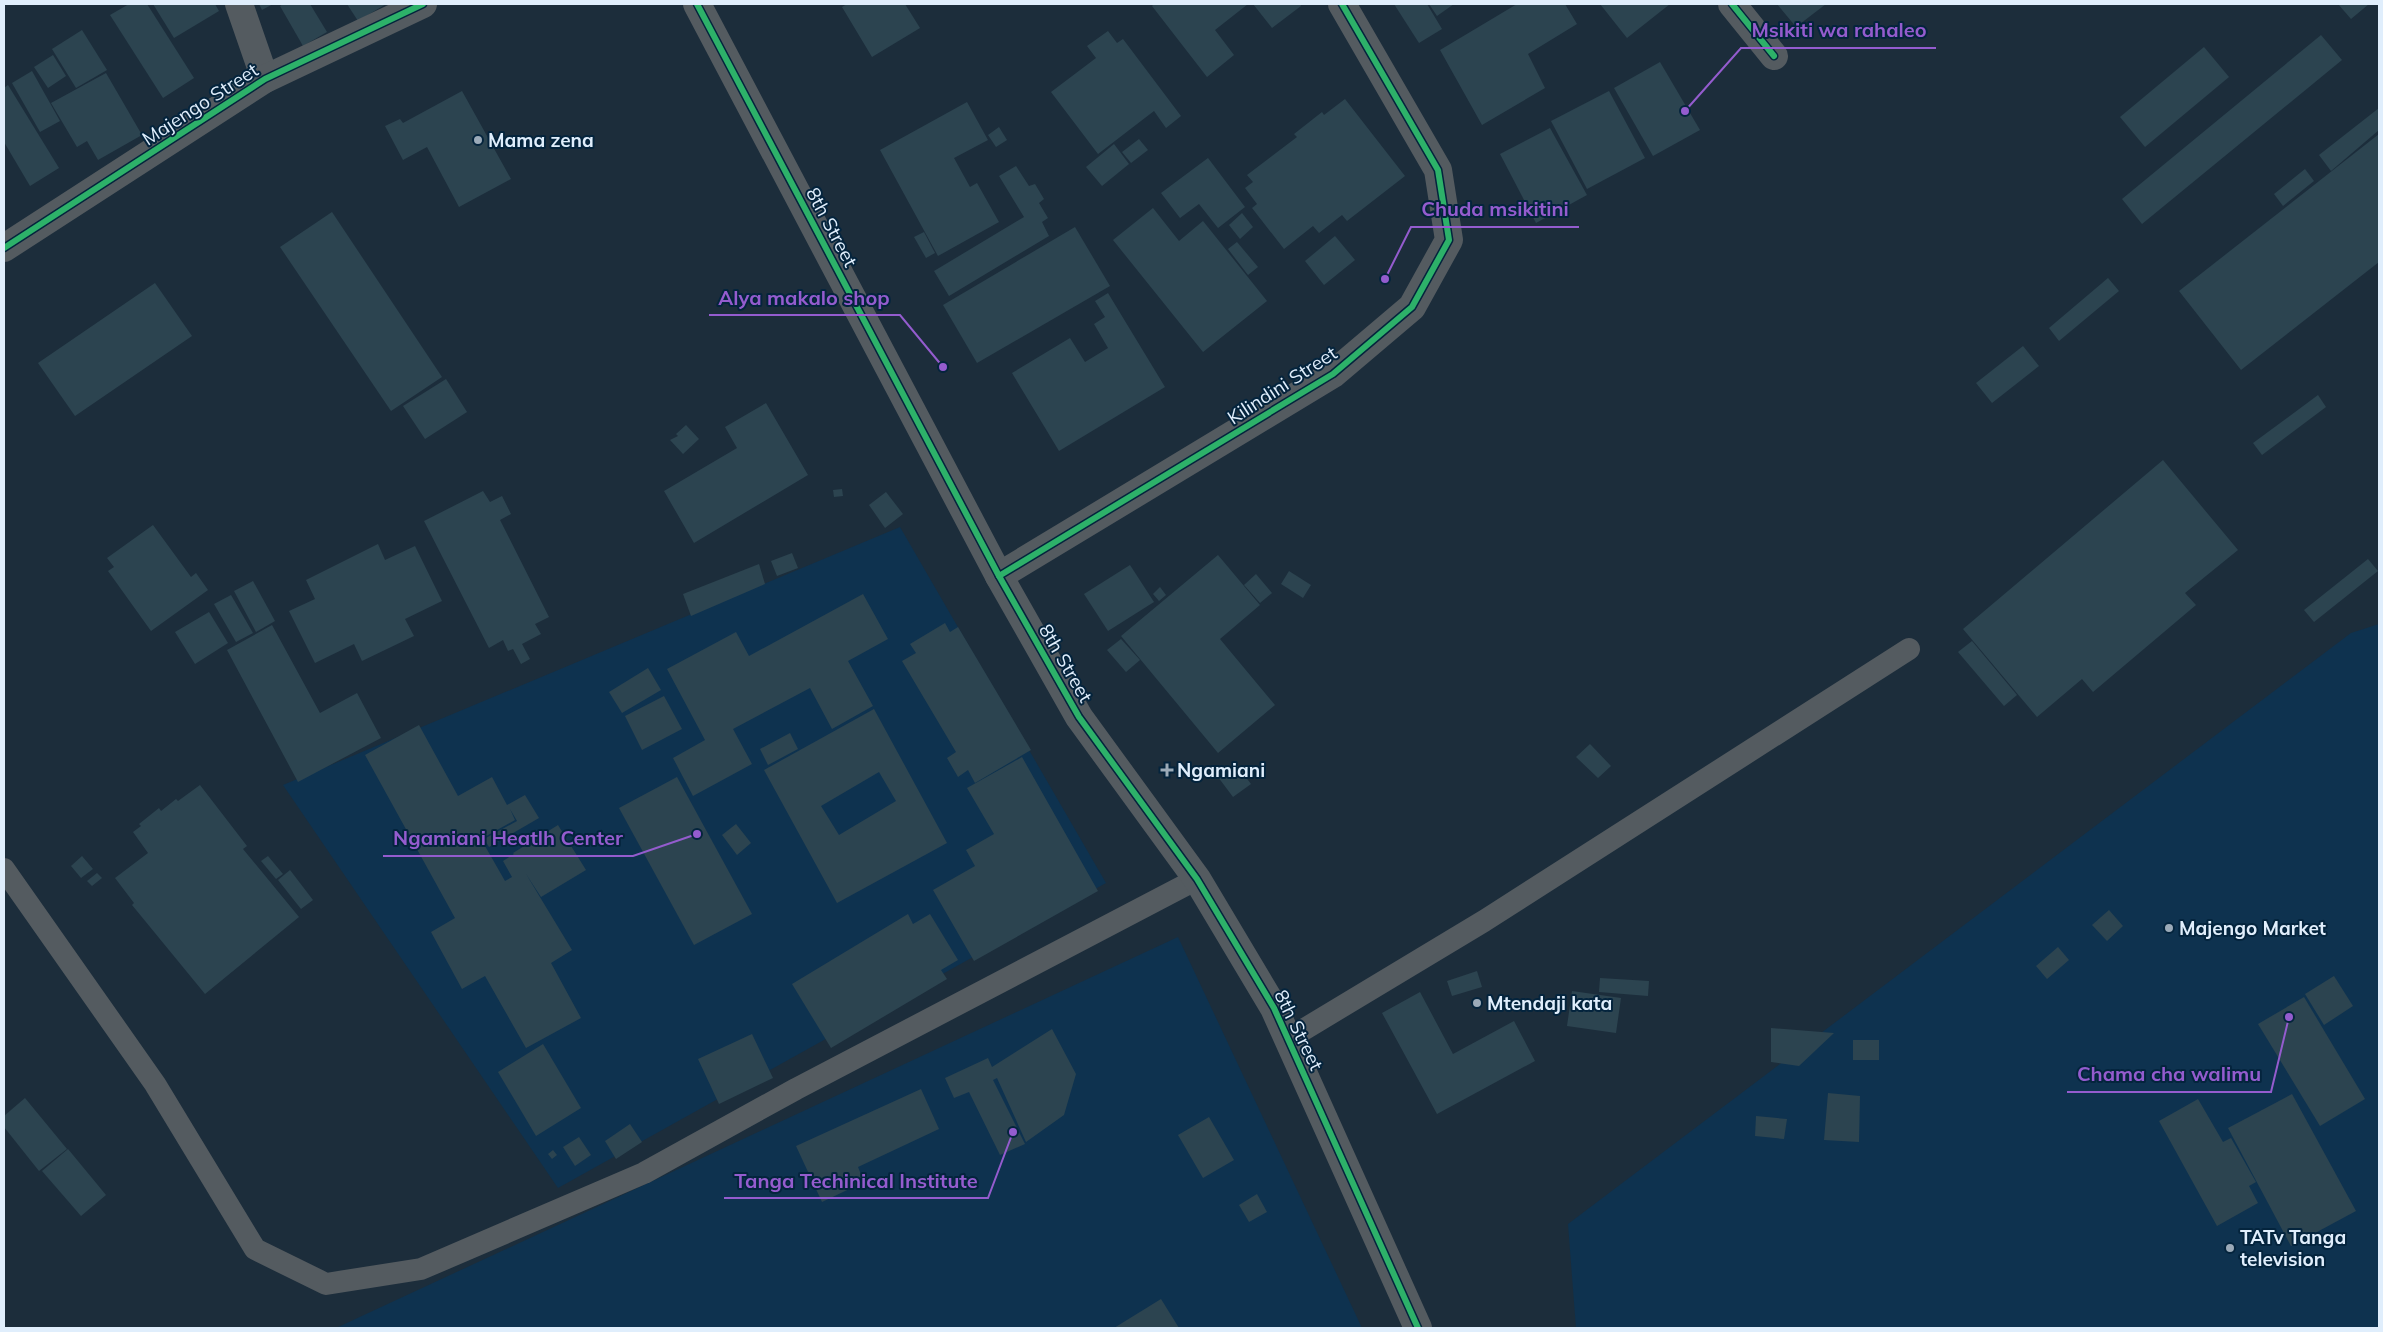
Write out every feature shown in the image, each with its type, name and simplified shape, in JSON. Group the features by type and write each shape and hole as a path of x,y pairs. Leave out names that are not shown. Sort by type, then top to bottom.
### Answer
{"street":[{"path":"239,4 265,79"},
{"name":"Majengo Street","path":"4,248 265,79 423,4"},
{"name":"8th Street","path":"697,4 999,576 1079,717 1197,880 1274,1008 1418,1328"},
{"name":"Kilindini Street","path":"999,576 1333,374 1412,308 1449,240 1438,170 1342,4"},
{"path":"1732,4 1774,56"}],"lane":[{"path":"1288,1039 1484,921 1909,649"},
{"path":"4,869 154,1084 255,1249 326,1284 422,1269 644,1173 796,1089 1197,880"}],"shaded area":[{"path":"900,527 1106,883 558,1188 283,785"},
{"name":"Majengo Market","path":"2379,624 2379,1328 1576,1328 1568,1224 2351,633"},
{"path":"1178,937 1362,1328 336,1328"}],"building":[{"path":"129,4 147,4 194,78 163,98 110,15"},
{"path":"153,4 215,4 219,11 174,38"},
{"path":"259,4 273,4 262,10"},
{"path":"283,4 310,4 327,32 303,46 280,6"},
{"path":"347,4 386,4 358,21"},
{"path":"847,4 905,4 920,28 872,57 842,7"},
{"path":"1154,4 1248,4 1215,30 1234,55 1207,77 1152,6"},
{"path":"1253,4 1300,4 1301,6 1272,28"},
{"path":"1394,4 1427,4 1442,29 1419,43"},
{"path":"1429,4 1454,4 1437,16"},
{"path":"1517,4 1565,4 1577,24 1528,54 1545,88 1482,125 1440,50"},
{"path":"1600,4 1670,4 1627,38"},
{"path":"1777,4 1826,4 1796,27"},
{"path":"2338,4 2369,4 2351,19"},
{"path":"82,30 107,70 76,88 52,49"},
{"path":"1108,31 1117,43 1123,39 1181,116 1166,128 1154,111 1098,154 1051,92 1096,58 1087,46"},
{"path":"2321,35 2342,60 2142,224 2122,199"},
{"path":"2204,47 2229,77 2145,147 2120,117"},
{"path":"53,55 66,76 48,88 34,67"},
{"path":"1660,62 1700,130 1653,156 1614,88"},
{"path":"32,71 60,121 40,132 12,83"},
{"path":"106,73 142,135 98,160 87,141 77,147 51,103"},
{"path":"8,85 59,168 30,186 4,142 4,88"},
{"path":"462,91 511,179 459,207 427,147 403,160 385,126 400,119 403,123"},
{"path":"1609,91 1645,158 1587,189 1551,121"},
{"path":"1345,99 1405,176 1347,221 1342,215 1319,233 1313,226 1284,249 1252,208 1257,204 1245,188 1253,182 1247,175 1297,137 1294,134 1322,112 1324,115"},
{"path":"967,102 988,140 954,158 970,187 977,183 999,222 938,256 880,150"},
{"path":"2379,108 2379,130 2331,171 2319,155"},
{"path":"999,127 1007,140 996,147 988,135"},
{"path":"1550,128 1587,195 1536,223 1500,154"},
{"path":"2379,134 2379,262 2241,370 2179,291"},
{"path":"1139,139 1148,150 1131,163 1122,152"},
{"path":"1114,144 1129,164 1102,186 1086,167"},
{"path":"1208,158 1245,207 1218,228 1199,204 1180,218 1161,193"},
{"path":"1016,166 1029,186 1035,184 1044,199 1039,203 1048,218 1042,222 1049,236 949,296 934,271 1024,217 999,176"},
{"path":"2305,169 2314,181 2283,206 2274,194"},
{"path":"1153,208 1179,241 1203,221 1267,301 1203,352 1113,240"},
{"path":"332,212 442,377 391,411 280,247"},
{"path":"1242,213 1253,227 1240,239 1229,225"},
{"path":"1075,227 1110,286 977,363 943,305"},
{"path":"924,232 935,253 926,258 914,237"},
{"path":"1335,236 1355,260 1324,285 1305,261"},
{"path":"1237,242 1258,267 1248,275 1228,249"},
{"path":"2108,278 2119,291 2059,341 2049,328"},
{"path":"155,283 192,336 75,416 38,363"},
{"path":"1108,293 1165,387 1059,451 1012,373 1070,338 1085,362 1108,348 1094,324 1105,317 1095,301"},
{"path":"2023,346 2039,366 1992,403 1976,383"},
{"path":"446,379 467,412 425,439 403,406"},
{"path":"2318,395 2326,407 2262,455 2253,443"},
{"path":"766,403 808,475 694,543 664,491 737,448 725,427"},
{"path":"686,425 699,439 683,454 670,440 678,436 676,434"},
{"path":"2163,460 2238,550 2185,593 2196,605 2093,692 2082,679 2037,717 1963,629"},
{"path":"842,489 843,496 834,497 833,490"},
{"path":"483,491 490,502 502,496 511,514 500,520 549,617 535,624 541,634 522,644 530,659 521,664 513,649 508,651 503,640 489,648 424,521"},
{"path":"886,492 903,514 885,528 869,505"},
{"path":"153,525 191,577 196,573 208,590 151,631 108,571 114,567 107,558"},
{"path":"378,544 385,560 415,546 442,601 405,619 414,636 362,661 354,644 315,663 289,611 315,599 306,580"},
{"path":"792,553 798,568 777,576 771,561"},
{"path":"1218,555 1260,605 1220,639 1275,705 1218,753 1121,636"},
{"path":"2368,559 2378,571 2314,622 2304,610"},
{"path":"759,564 765,584 691,616 683,594"},
{"path":"1130,565 1154,602 1108,631 1084,594"},
{"path":"1289,571 1311,585 1303,598 1281,584"},
{"path":"1256,574 1272,593 1260,603 1244,585"},
{"path":"253,581 275,621 256,632 234,591"},
{"path":"1160,587 1166,595 1159,601 1153,594"},
{"path":"863,594 888,639 848,661 873,706 832,729 810,688 733,729 752,764 693,796 673,758 705,740 667,669 736,632 749,656"},
{"path":"231,595 253,633 236,642 214,604"},
{"path":"209,612 228,643 195,664 175,632"},
{"path":"945,623 950,632 958,627 1031,750 975,783 968,770 958,777 947,758 956,752 902,661 916,653 910,644"},
{"path":"272,625 320,713 357,693 381,738 298,782 227,650"},
{"path":"1121,639 1140,660 1126,672 1107,650"},
{"path":"1972,641 2017,695 2004,706 1958,652"},
{"path":"648,668 661,690 622,713 609,692"},
{"path":"664,696 682,729 642,750 625,716"},
{"path":"874,709 947,843 837,903 764,770","holes":["879,772 896,801 839,835 821,806"]},
{"path":"419,725 458,796 492,777 507,805 525,795 539,818 489,847 484,839 517,821 510,809 515,820 481,839 505,881 512,877 503,861 558,825 586,870 541,897 526,874 572,950 551,963 581,1018 526,1048 485,976 462,989 431,932 455,918 365,755"},
{"path":"790,733 798,749 768,765 760,749"},
{"path":"1590,744 1611,766 1598,778 1576,757"},
{"path":"1022,757 1098,891 974,961 933,890 975,866 966,850 994,834 967,788"},
{"path":"1236,764 1251,784 1233,797 1218,777"},
{"path":"677,777 752,914 694,945 619,808"},
{"path":"200,785 247,846 243,849 299,917 205,994 132,905 134,903 115,878 148,853 133,832 141,826 139,824 159,808 161,811 176,799 178,801"},
{"path":"736,824 751,843 737,855 722,835"},
{"path":"82,856 93,869 81,878 71,866"},
{"path":"268,856 283,874 276,879 261,861"},
{"path":"290,870 313,900 301,909 278,880"},
{"path":"97,873 102,878 92,886 87,881"},
{"path":"2109,910 2123,926 2107,941 2092,925"},
{"path":"908,914 913,924 930,914 958,960 941,970 947,979 831,1048 792,984"},
{"path":"2058,947 2069,960 2047,979 2036,966"},
{"path":"1477,971 1482,987 1452,996 1447,981"},
{"path":"2334,976 2353,1006 2324,1025 2305,994"},
{"path":"1600,978 1649,981 1648,996 1599,992"},
{"path":"1572,991 1621,998 1616,1033 1567,1026"},
{"path":"1420,992 1453,1054 1514,1021 1535,1061 1437,1114 1382,1013"},
{"path":"2304,997 2365,1099 2320,1126 2258,1024"},
{"path":"1771,1028 1834,1033 1799,1066 1771,1062"},
{"path":"1052,1029 1076,1074 1064,1115 1026,1142 997,1078 993,1080 1025,1144 1000,1155 969,1092 954,1098 945,1078 988,1058 992,1067"},
{"path":"752,1034 773,1078 719,1104 698,1059"},
{"path":"1853,1040 1879,1040 1879,1060 1853,1060"},
{"path":"543,1044 581,1108 536,1136 498,1072"},
{"path":"921,1089 939,1129 858,1167 864,1182 822,1202 796,1146"},
{"path":"1828,1093 1860,1096 1859,1142 1824,1140"},
{"path":"2292,1094 2356,1211 2291,1246 2228,1128"},
{"path":"25,1098 67,1149 39,1171 4,1127 4,1116"},
{"path":"2198,1099 2223,1142 2231,1138 2256,1182 2249,1186 2258,1203 2217,1226 2159,1121"},
{"path":"1756,1116 1787,1119 1784,1139 1755,1136"},
{"path":"1209,1117 1234,1160 1203,1178 1178,1135"},
{"path":"630,1124 642,1142 616,1159 605,1141"},
{"path":"579,1137 591,1155 575,1166 563,1147"},
{"path":"68,1149 106,1195 81,1216 42,1171"},
{"path":"553,1150 557,1155 552,1159 548,1154"},
{"path":"1257,1194 1267,1212 1249,1222 1239,1205"},
{"path":"1161,1299 1179,1328 1114,1328"}],"cycle path":[{"path":"4,248 265,79 423,4"},
{"path":"697,4 999,576 1079,717 1197,879 1274,1008 1418,1328"},
{"path":"999,576 1333,374 1412,307 1449,240 1438,170 1342,4"},
{"path":"1732,4 1774,56"}],"place":[{"name":"Msikiti wa rahaleo","path":"1685,111"},
{"name":"Mama zena","path":"478,140"},
{"name":"Chuda msikitini","path":"1385,279"},
{"name":"Alya makalo shop","path":"943,367"},
{"name":"Ngamiani","path":"1167,770"},
{"name":"Ngamiani Heatlh Center","path":"697,834"},
{"name":"Majengo Market","path":"2169,928"},
{"name":"Mtendaji kata","path":"1477,1003"},
{"name":"Chama cha walimu","path":"2289,1017"},
{"name":"Tanga Techinical Institute","path":"1013,1132"},
{"name":"TATv Tanga television","path":"2230,1248"}]}
